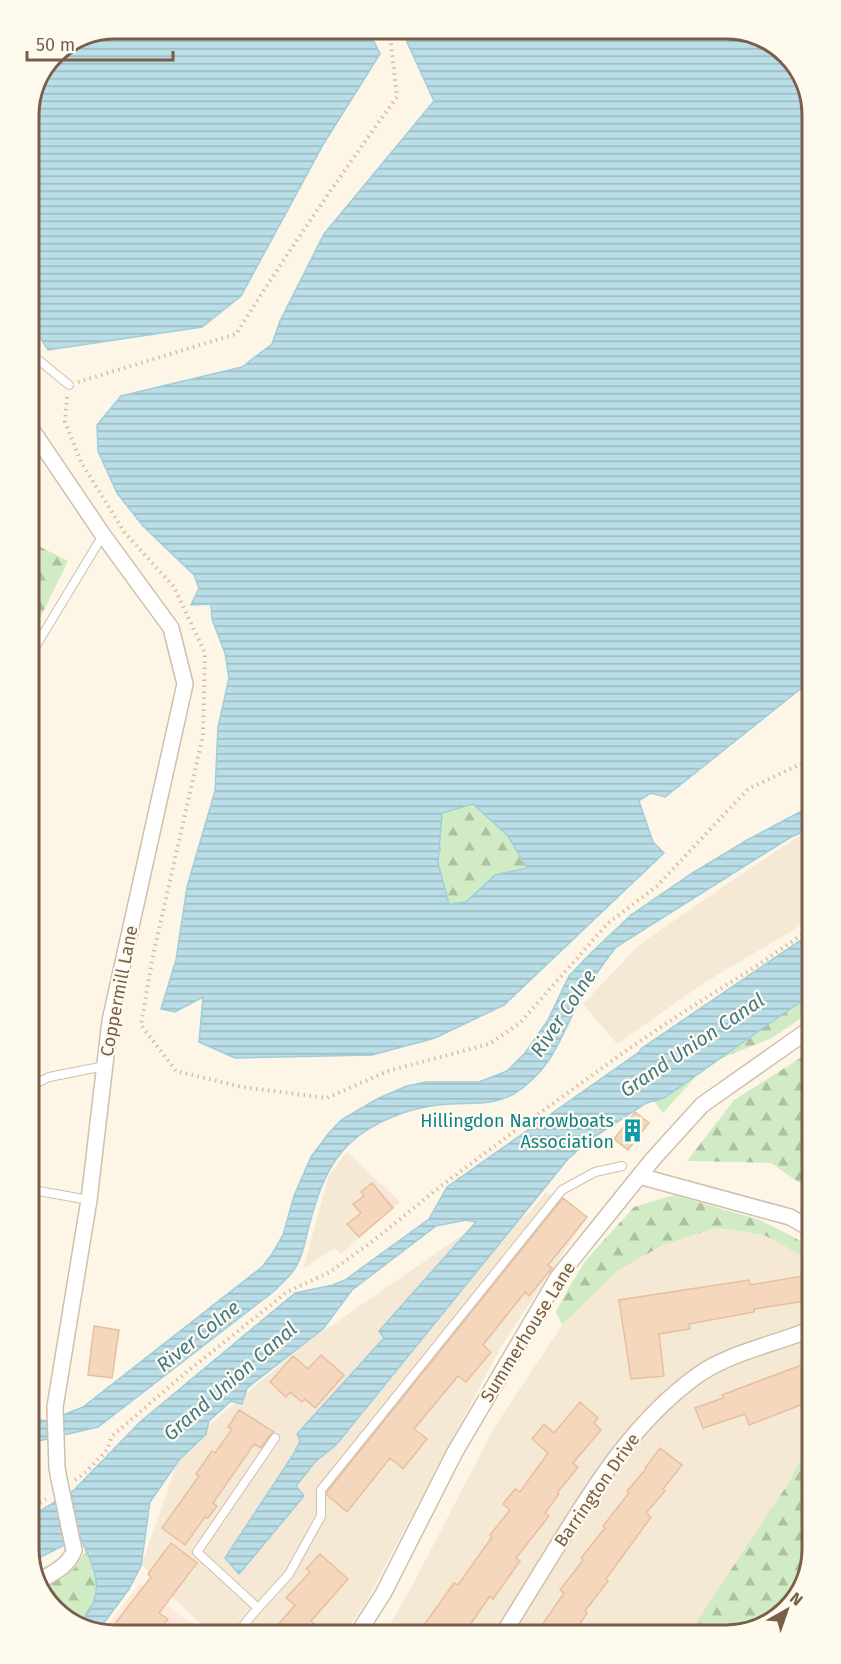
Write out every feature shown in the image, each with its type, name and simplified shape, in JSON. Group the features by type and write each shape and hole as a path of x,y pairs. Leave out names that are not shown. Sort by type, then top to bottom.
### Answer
{"street":[{"name":"Coppermill Lane","path":"39,440 103,535 171,627 185,684 110,1021 89,1200 55,1407 57,1468 65,1480 74,1550 67,1563 45,1577"},
{"name":"Summerhouse Lane","path":"363,1625 383,1594 454,1452 558,1277 653,1159 702,1106 802,1035"},
{"path":"639,1176 790,1217 802,1224"},
{"name":"Barrington Drive","path":"509,1625 583,1503 619,1452 655,1412 699,1375 739,1354 802,1332"}],"lane":[{"path":"39,360 69,384"},
{"path":"39,641 103,535"},
{"path":"39,1082 49,1077 105,1065"},
{"path":"244,1625 289,1574 321,1516 321,1490 562,1190 595,1172 622,1166"},
{"path":"39,1191 89,1200"},
{"path":"258,1608 197,1552 275,1438"}],"path":[{"path":"389,39 397,97 336,181 236,334 69,384 64,422 81,462 125,533 174,587 205,654 203,735 152,960 141,1025 176,1071 242,1087 327,1098 388,1071 489,1044 520,1023 607,924 657,886 748,789 802,763"},
{"path":"65,1480 86,1472 107,1450 112,1436 183,1375 286,1293 330,1272 550,1106 654,1032 802,935"}],"shaded area":[{"path":"802,834 802,925 704,983 617,1044 583,1004 639,945"},
{"path":"347,1152 400,1202 341,1254 334,1248 303,1269 329,1175"},
{"path":"546,1192 586,1219 502,1345 365,1604 351,1625 202,1625 175,1600 142,1564 182,1448 306,1343 477,1225 526,1216"},
{"path":"716,1228 766,1236 802,1256 802,1456 789,1482 694,1625 390,1625 494,1428 562,1325 617,1271 665,1244"},
{"path":"140,1583 193,1625 110,1625"}],"green space":[{"path":"39,546 68,561 39,620"},
{"path":"473,803 508,836 527,868 495,875 466,902 449,904 438,863 442,813"},
{"path":"802,951 802,1017 772,1038 707,1064 663,1113 654,1101 700,1035"},
{"path":"802,1057 802,1185 771,1163 687,1161 734,1100"},
{"path":"674,1195 760,1220 802,1242 802,1256 766,1236 716,1228 665,1244 617,1271 562,1325 556,1312 568,1289 586,1260 634,1207"},
{"path":"802,1456 802,1549 801,1564 795,1580 757,1580 757,1618 741,1624 694,1625 789,1482"},
{"path":"85,1551 98,1583 96,1596 84,1618 65,1606 48,1586 75,1568"}],"water":[{"path":"115,39 373,39 380,54 324,143 241,296 202,327 48,350 39,336 39,110 47,82 65,58 86,45 100,40"},
{"path":"406,39 731,39 750,43 776,58 792,77 801,100 802,115 802,688 665,797 651,793 639,801 653,842 664,853 504,1005 435,1038 372,1055 235,1058 199,1042 203,997 175,1012 161,1009 176,960 187,887 215,791 218,727 229,678 225,653 212,619 211,604 191,605 199,588 194,575 143,526 117,493 98,451 97,425 121,396 242,367 272,344 280,321 324,234 434,101","holes":["473,804 508,836 527,868 495,875 466,902 449,904 438,863 442,813"]},
{"name":"River Colne","path":"802,811 802,832 616,947 582,997 547,1063 529,1083 508,1097 498,1100 438,1105 402,1113 379,1123 357,1137 340,1154 327,1174 314,1207 299,1261 273,1292 98,1427 39,1441 39,1420 48,1421 83,1407 262,1267 283,1235 294,1196 311,1157 341,1120 379,1098 407,1086 426,1082 479,1082 507,1071 525,1053 548,1020 569,976 591,953 631,915 691,874"},
{"name":"Grand Union Canal","path":"802,939 802,1001 664,1098 646,1103 588,1141 568,1159 336,1445 315,1462 296,1486 304,1496 239,1574 225,1558 293,1455 300,1441 297,1434 384,1338 379,1331 476,1222 466,1220 436,1226 352,1290 323,1329 247,1388 242,1404 231,1401 209,1421 206,1434 179,1460 150,1502 141,1566 129,1589 103,1624 84,1618 93,1603 96,1592 91,1561 80,1537 40,1558 39,1512 73,1491 140,1422 295,1293 333,1285 345,1280 429,1219 447,1187 642,1048"}],"building":[{"name":"Hillingdon Narrowboats Association","path":"635,1112 649,1123 628,1150 614,1139"},
{"path":"372,1183 393,1208 359,1237 347,1224 361,1213 353,1204 364,1196 361,1192"},
{"path":"563,1198 587,1217 548,1265 552,1268 529,1296 525,1292 483,1345 491,1352 466,1382 458,1376 414,1429 427,1439 403,1469 390,1458 347,1512 327,1495 327,1492"},
{"path":"802,1276 802,1301 754,1309 754,1312 689,1324 690,1329 659,1334 664,1376 631,1379 619,1300 749,1280 750,1285"},
{"path":"94,1326 119,1330 112,1378 88,1375"},
{"path":"321,1355 344,1375 315,1408 305,1399 302,1402 290,1392 286,1397 270,1382 293,1356 308,1369"},
{"path":"802,1365 802,1404 749,1425 745,1414 703,1428 695,1408 723,1398 722,1395"},
{"path":"580,1402 598,1418 594,1423 601,1430 573,1463 578,1467 557,1493 559,1494 545,1513 549,1516 516,1558 520,1561 493,1599 490,1596 470,1625 424,1625 454,1583 458,1585 492,1537 490,1535 510,1510 503,1504 515,1489 520,1492 548,1453 532,1439 544,1424 554,1433"},
{"path":"239,1410 274,1432 261,1448 254,1444 213,1503 217,1506 208,1518 205,1517 185,1545 162,1528 199,1476 196,1474 212,1451 215,1453 232,1429 228,1427"},
{"path":"660,1448 682,1465 663,1489 665,1491 646,1513 651,1517 606,1579 608,1581 585,1611 587,1613 579,1625 542,1625 564,1593 560,1590"},
{"path":"171,1543 197,1563 159,1613 168,1619 164,1625 114,1625 151,1577 148,1574"},
{"path":"320,1554 348,1579 311,1621 316,1625 278,1625 295,1605 286,1598 310,1572 306,1569"}],"place":[{"name":"Hillingdon Narrowboats Association","path":"632,1131"}]}
